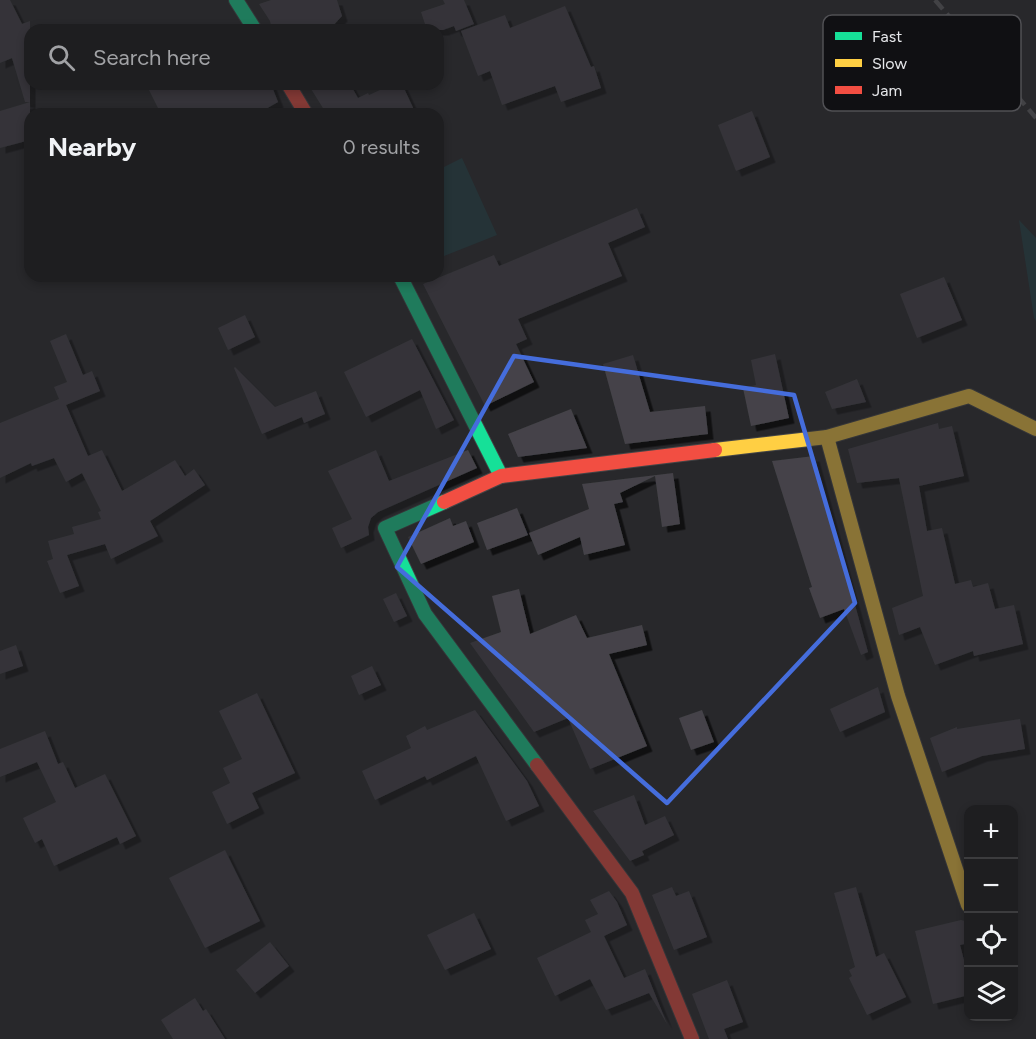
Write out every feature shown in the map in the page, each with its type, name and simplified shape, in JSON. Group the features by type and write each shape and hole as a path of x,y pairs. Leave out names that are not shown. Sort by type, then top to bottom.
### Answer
{"street":[{"path":"236,0 251,24"},
{"path":"292,90 302,108"},
{"path":"403,282 501,476"},
{"path":"692,1039 632,892 424,614 385,528 501,476 827,437 969,396 1036,429"},
{"path":"827,437 898,696 964,890"}],"highlighted area":[{"path":"514,356 794,395 855,603 667,803 397,567"}],"water":[{"path":"462,158 497,235 444,256 444,167"},
{"path":"1019,220 1036,238 1036,321 1034,318"}],"building":[{"path":"0,0 10,0 22,24 30,21 30,24 24,24 24,90 30,90 30,102 25,102 12,58 0,63"},
{"path":"271,0 337,0 342,16 335,24 271,24 259,4"},
{"path":"443,0 464,0 474,24 456,31 454,26 444,30 444,24 425,24 421,12 445,4"},
{"path":"565,6 591,67 594,66 601,88 561,102 555,86 502,105 490,71 478,76 461,31 505,15 510,28"},
{"path":"149,90 273,90 278,102 268,108 158,108"},
{"path":"312,90 353,90 358,98 380,90 405,90 413,108 323,108"},
{"path":"30,102 30,108 24,108 24,142 0,148 0,111"},
{"path":"752,111 770,157 736,171 718,125"},
{"path":"637,208 645,227 608,243 622,276 518,319 527,339 516,344 534,382 485,406 423,284 444,282 444,275 494,255 499,266"},
{"path":"944,277 962,320 917,338 900,294"},
{"path":"245,315 255,337 228,350 218,328"},
{"path":"66,334 83,375 92,371 100,391 66,405 88,456 102,450 122,491 175,460 185,476 194,469 205,485 150,521 158,536 111,559 105,544 67,555 79,586 60,593 47,561 53,559 48,541 74,534 72,527 101,519 98,512 101,511 82,473 66,482 54,458 32,466 31,463 0,478 0,423 59,399 54,387 67,382 50,341"},
{"path":"412,339 454,420 436,429 420,390 366,417 344,372"},
{"path":"775,354 789,418 751,426 743,388 756,385 751,360"},
{"path":"633,355 650,412 705,406 708,434 625,444 603,364"},
{"path":"235,367 275,407 316,391 325,414 304,423 302,417 262,434"},
{"path":"857,379 866,402 832,409 825,392"},
{"path":"571,409 587,448 518,457 508,434"},
{"path":"938,423 939,429 952,426 964,476 919,486 927,531 942,528 955,584 971,580 973,587 988,583 995,609 1014,605 1023,644 974,656 973,651 935,665 920,627 899,635 892,608 923,596 899,478 857,483 848,449"},
{"path":"376,450 389,481 468,450 477,468 378,512 371,518 368,527 369,535 341,548 332,528 352,519 328,471"},
{"path":"814,456 868,652 861,655 844,609 820,618 772,461"},
{"path":"673,473 680,524 662,527 655,476 620,493 623,502 614,504 625,545 584,555 580,537 538,555 529,533 589,509 582,484"},
{"path":"517,508 528,535 487,550 477,523"},
{"path":"450,518 453,526 466,521 474,542 421,564 408,537"},
{"path":"519,589 530,634 576,615 587,638 642,625 647,645 609,654 647,746 590,769 568,718 534,732 470,643 501,632 492,596"},
{"path":"396,593 407,616 394,622 383,599"},
{"path":"16,645 23,666 0,674 0,651"},
{"path":"372,666 381,685 359,695 351,676"},
{"path":"878,687 885,712 840,732 830,709"},
{"path":"257,693 295,773 252,793 259,808 227,824 212,792 230,783 223,768 242,759 219,711"},
{"path":"475,710 527,781 539,806 506,821 476,756 427,780 425,776 375,800 362,771 411,748 406,736 425,726 427,730"},
{"path":"702,710 714,742 691,750 679,718"},
{"path":"1020,719 1025,749 982,756 942,772 930,738 957,727 957,729"},
{"path":"45,731 58,764 63,762 75,788 105,774 136,836 120,844 117,837 54,866 42,839 35,843 23,818 56,802 37,762 0,777 0,749"},
{"path":"634,795 645,825 665,816 674,835 642,851 644,855 630,861 593,811"},
{"path":"225,850 260,921 205,948 169,878"},
{"path":"672,887 676,896 689,891 707,937 674,950 652,895"},
{"path":"856,887 876,957 884,953 906,997 867,1015 849,978 852,976 849,970 855,967 834,893"},
{"path":"609,891 617,902 627,925 604,936 624,978 645,969 667,1024 649,993 606,1010 590,979 555,996 537,958 591,932 585,920 598,914 590,900"},
{"path":"474,913 491,949 445,970 427,935"},
{"path":"964,921 964,944 960,945 964,960 964,996 933,1004 915,931"},
{"path":"270,942 289,966 255,993 236,970"},
{"path":"727,980 743,1022 724,1029 728,1039 709,1039 692,994"},
{"path":"195,998 203,1011 206,1009 225,1039 173,1039 161,1020"}],"railway":[{"path":"935,0 948,15"},
{"path":"1021,100 1036,118"}],"traffic: fast":[{"path":"236,0 251,24"},
{"path":"403,282 501,476"},
{"path":"444,502 385,528 425,614 537,765"}],"traffic: slow":[{"path":"715,450 827,437 969,396 1036,429"},
{"path":"827,437 898,696 964,893"}],"traffic: jam":[{"path":"292,90 302,108"},
{"path":"444,502 501,476 715,450"},
{"path":"537,765 632,893 692,1039"}]}
